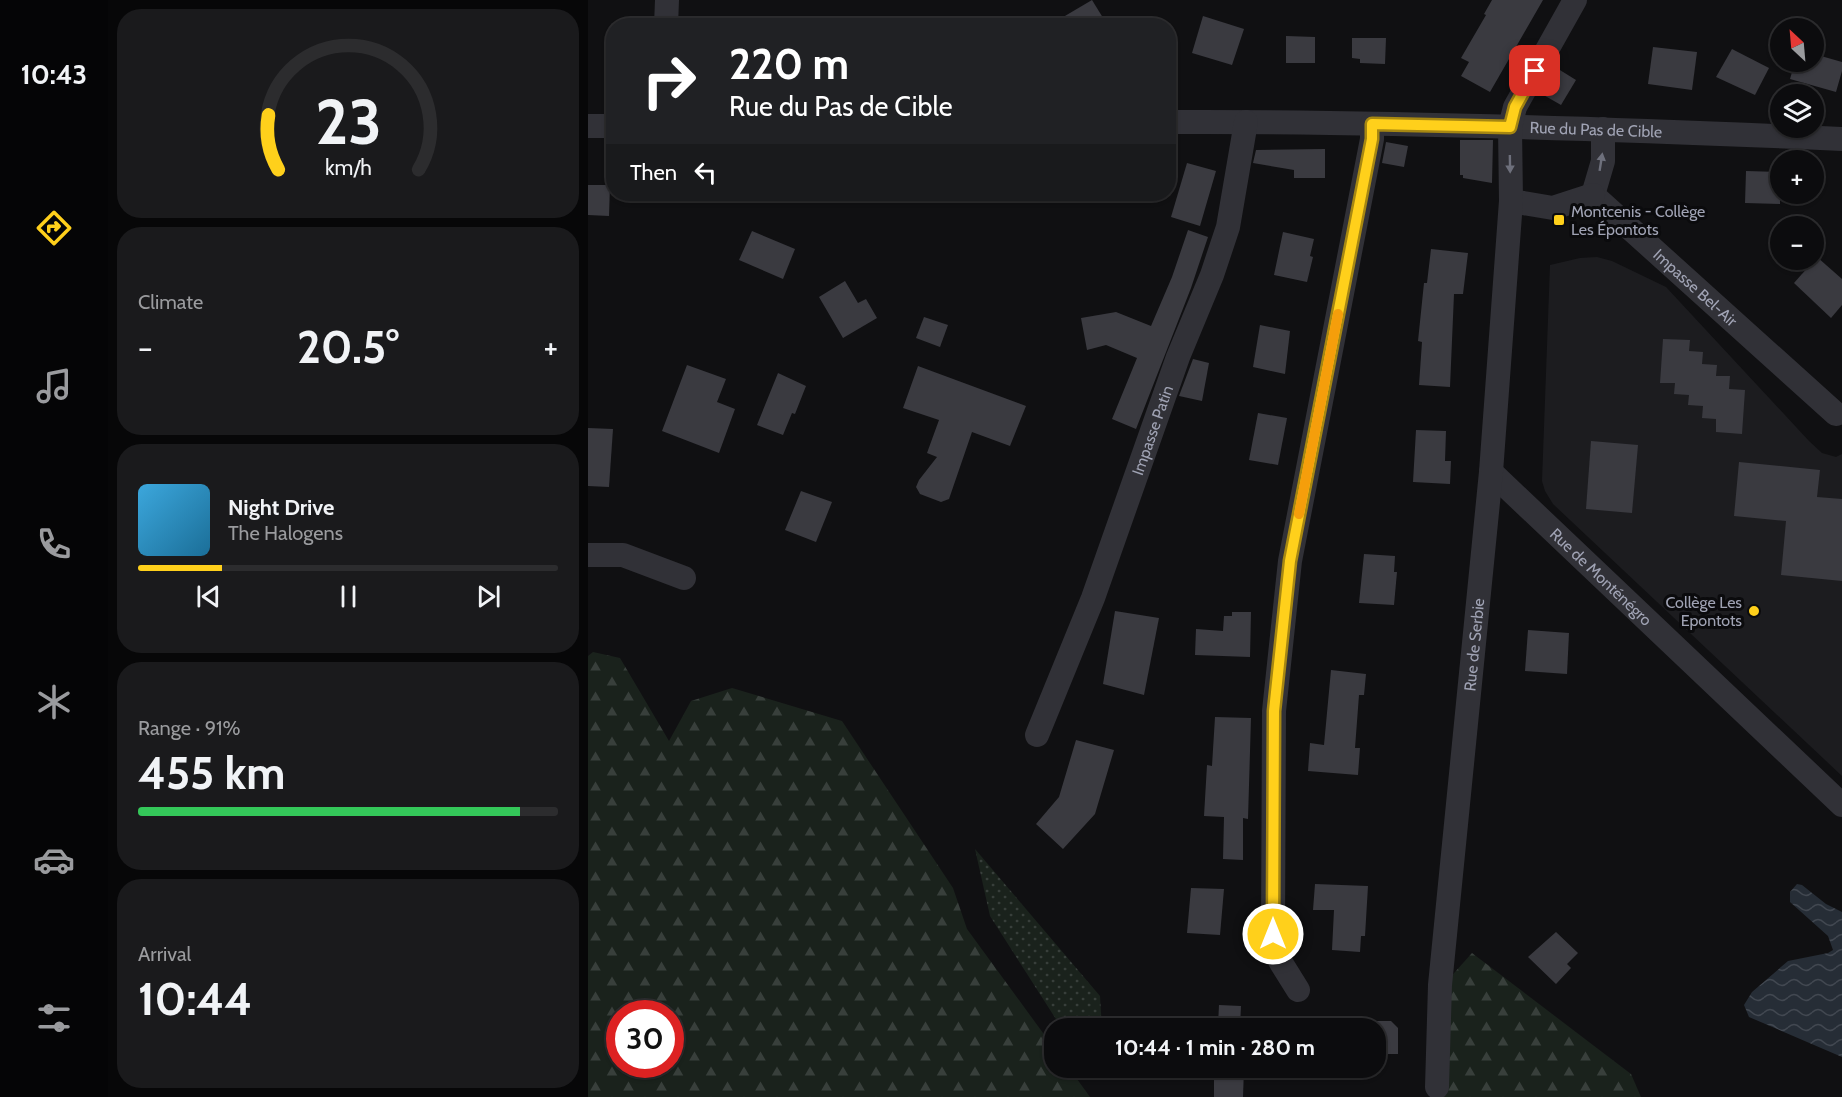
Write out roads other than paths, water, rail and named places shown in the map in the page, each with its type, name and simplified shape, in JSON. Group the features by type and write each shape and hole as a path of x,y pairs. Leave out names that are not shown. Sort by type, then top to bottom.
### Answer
{"street":[{"path":"666,18 667,0"},
{"path":"1575,0 1515,107 1510,127 1511,201 1553,208 1593,195 1603,161 1603,129"},
{"name":"Rue du Pas de Cible","path":"1176,122 1603,129 1842,139"},
{"name":"Impasse Patin","path":"1037,735 1093,598 1178,357 1212,275 1228,226 1246,122"},
{"path":"1298,990 1280,961 1273,934 1274,711 1290,561 1372,139 1372,124"},
{"path":"588,126 606,126"},
{"name":"Impasse Bel-Air","path":"1593,195 1836,414"},
{"name":"Rue de Serbie","path":"1437,1087 1440,985 1491,472 1511,201"},
{"name":"Rue de Monténégro","path":"1491,472 1842,805"},
{"path":"588,555 623,555 684,578"}],"water":[{"path":"1797,884 1842,912 1842,1057 1749,1017 1744,1005 1752,992 1788,961 1833,950 1828,936 1790,902 1790,892"}],"place":[{"name":"Montcenis - Collège Les Épontots","path":"1559,220"},
{"name":"Collège Les Epontots","path":"1754,611"}]}
